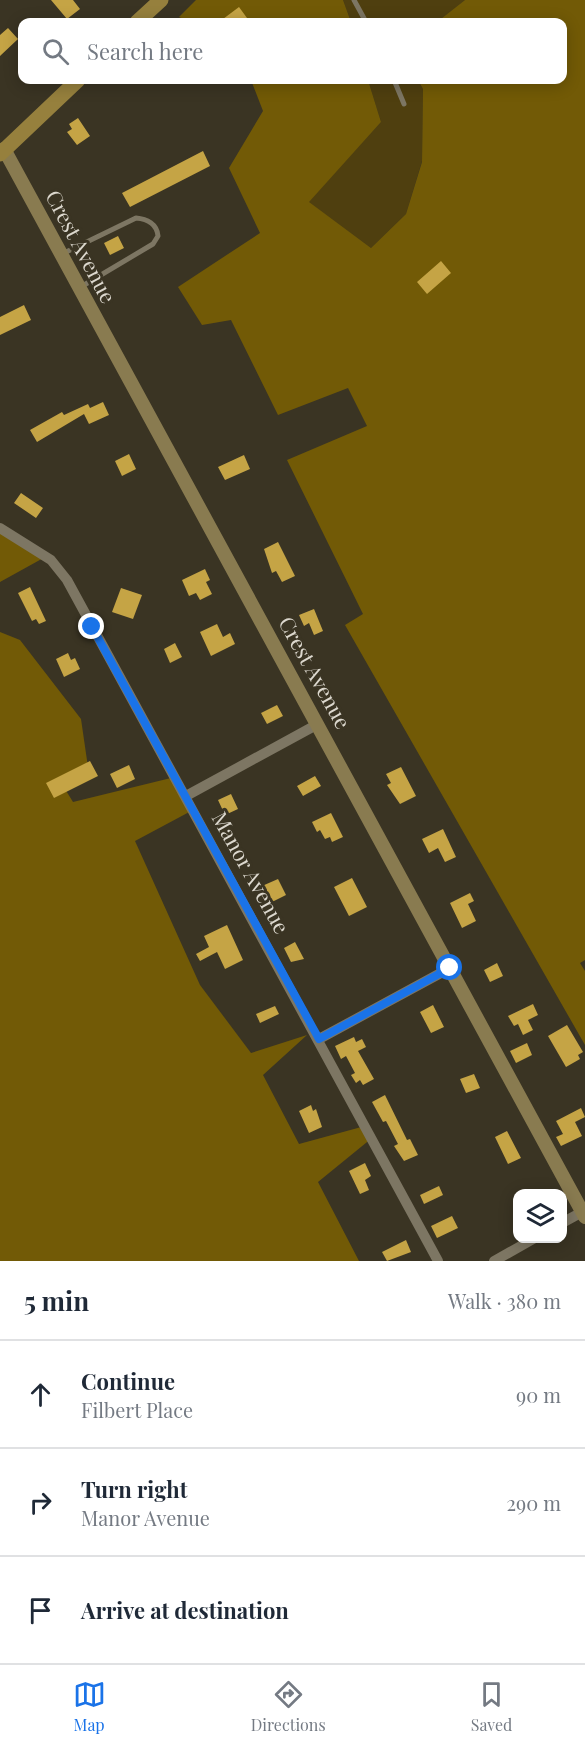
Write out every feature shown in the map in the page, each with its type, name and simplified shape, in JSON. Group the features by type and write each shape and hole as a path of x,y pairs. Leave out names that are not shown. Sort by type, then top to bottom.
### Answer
{"main road":[{"path":"141,18 161,0"},
{"path":"2,151 74,84"}],"street":[{"name":"Crest Avenue","path":"2,151 318,724 584,1215"},
{"name":"Manor Avenue","path":"0,528 51,560 68,580 438,1261"},
{"path":"186,796 318,724"},
{"path":"319,1039 450,968"},
{"path":"567,1221 584,1215"},
{"path":"494,1261 528,1243"}],"lane":[{"path":"354,0 364,18"},
{"path":"396,84 405,104"},
{"path":"61,255 136,218 149,221 157,229 158,236 153,244 79,288"}],"shaded area":[{"path":"196,0 343,0 350,18 181,18 179,17"},
{"path":"343,0 465,0 442,18 350,18"},
{"path":"465,0 585,0 585,960 580,963 585,971 585,1045 345,625 363,614 287,460 367,426 348,388 278,415 231,320 202,325 178,287 260,233 229,168 263,111 253,84 369,84 381,122 309,202 371,248 406,214 422,162 423,89 420,84 567,84 567,18 442,18"},
{"path":"369,84 420,84 423,89 422,161 406,214 371,248 308,202 381,122"},
{"path":"0,524 47,556 0,582"},
{"path":"0,632 20,640 81,719 89,774 65,789 73,802 175,777 193,810 135,841 200,985 251,1053 307,1035 263,1075 299,1144 365,1126 372,1138 318,1182 359,1261 0,1261"}],"building":[{"path":"51,0 73,0 80,9 66,18"},
{"path":"239,7 247,18 224,18"},
{"path":"8,28 18,39 0,56 0,35"},
{"path":"78,118 90,136 77,145 67,132 72,129 69,124"},
{"path":"203,151 210,166 130,207 122,193"},
{"path":"118,236 124,248 110,255 104,243"},
{"path":"441,261 451,273 427,294 417,282"},
{"path":"24,305 31,320 0,335 0,317"},
{"path":"103,402 109,415 89,424 84,414 37,442 30,430 62,412 64,415 88,404 90,408"},
{"path":"129,454 136,469 122,476 115,461"},
{"path":"244,455 250,469 225,480 218,467"},
{"path":"21,493 43,508 36,518 14,503"},
{"path":"278,542 295,576 282,582 276,571 272,573 264,549"},
{"path":"205,569 210,580 206,582 212,594 200,600 196,593 189,596 182,580"},
{"path":"30,587 46,621 39,624 36,619 32,621 18,593"},
{"path":"121,588 142,595 133,619 112,612"},
{"path":"314,609 323,631 314,635 309,623 304,626 299,615"},
{"path":"217,624 223,637 230,633 235,644 211,656 200,632"},
{"path":"175,643 182,657 170,663 164,649"},
{"path":"68,653 71,660 75,658 80,669 64,677 56,659"},
{"path":"277,705 283,716 267,724 261,713"},
{"path":"90,761 98,776 54,798 46,783"},
{"path":"129,765 135,779 117,788 110,774"},
{"path":"401,767 416,796 400,804 387,785 391,783 386,774"},
{"path":"315,776 321,786 303,796 297,786"},
{"path":"231,794 238,809 225,815 218,800"},
{"path":"331,813 343,837 332,842 330,837 325,839 320,830 317,832 312,822"},
{"path":"443,829 456,857 445,862 438,848 429,853 422,839"},
{"path":"352,878 367,907 349,916 334,887"},
{"path":"278,879 286,895 270,903 262,886"},
{"path":"470,893 474,901 468,904 476,921 462,928 450,903"},
{"path":"227,925 243,960 225,969 217,952 200,961 196,954 209,947 204,936"},
{"path":"295,942 304,959 291,962 284,948"},
{"path":"497,963 503,976 490,982 484,970"},
{"path":"533,1004 538,1015 528,1020 533,1030 523,1035 518,1024 514,1026 508,1016"},
{"path":"433,1005 444,1027 431,1033 420,1012"},
{"path":"275,1006 279,1014 260,1023 256,1014"},
{"path":"567,1025 583,1052 578,1055 580,1059 566,1067 548,1036"},
{"path":"354,1037 356,1042 362,1039 366,1047 358,1051 374,1079 363,1085 360,1080 356,1083 351,1075 355,1073 346,1056 341,1059 335,1046"},
{"path":"527,1043 532,1055 516,1063 510,1051"},
{"path":"474,1074 480,1088 466,1093 460,1079"},
{"path":"385,1095 407,1140 410,1139 418,1155 404,1161 394,1146 398,1144 386,1121 383,1122 372,1102"},
{"path":"311,1105 313,1111 316,1109 322,1127 309,1133 299,1111"},
{"path":"581,1108 585,1117 575,1122 582,1136 561,1146 556,1137 563,1134 556,1121"},
{"path":"507,1131 521,1158 508,1164 495,1137"},
{"path":"365,1163 371,1176 365,1180 369,1190 360,1194 349,1171"},
{"path":"439,1186 443,1195 424,1204 420,1195"},
{"path":"452,1216 458,1228 437,1238 431,1226"},
{"path":"406,1240 411,1252 387,1261 382,1252"}],"route":[{"path":"92,627 319,1039 450,968"}]}
